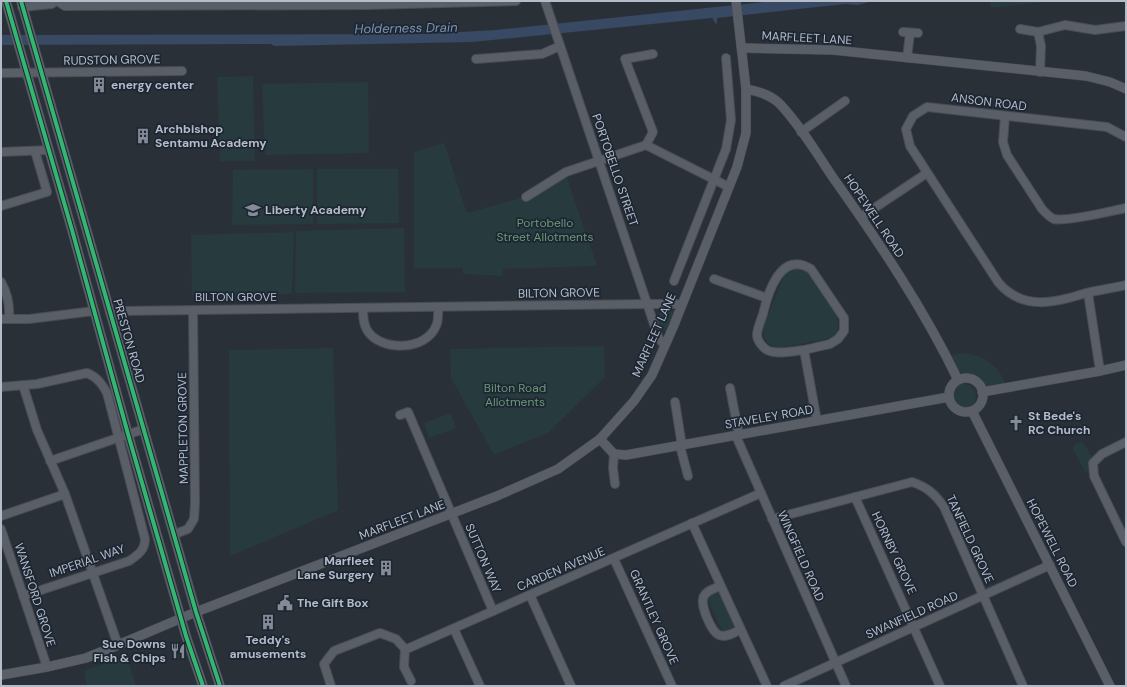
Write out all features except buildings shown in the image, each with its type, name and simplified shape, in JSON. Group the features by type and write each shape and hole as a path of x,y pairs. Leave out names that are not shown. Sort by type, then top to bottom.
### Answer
{"street":[{"name":"PRESTON ROAD","path":"6,1 181,619 203,686"},
{"path":"21,4 52,4 56,1 64,6 191,3 516,1"},
{"name":"PORTOBELLO STREET","path":"545,1 618,212 659,339 665,345"},
{"path":"736,1 742,48"},
{"name":"PRESTON ROAD","path":"21,4 175,534 196,612 220,686"},
{"path":"1020,29 1038,32 1065,25 1095,30 1126,26"},
{"path":"1038,32 1041,46 1040,72"},
{"path":"907,58 910,33"},
{"path":"476,59 542,54 559,42"},
{"name":"MARFLEET LANE","path":"1,675 86,658 196,612 451,513 558,469 600,439 634,401 652,375 737,167 746,133 746,89 742,48 833,50 1086,76 1110,82 1126,89"},
{"path":"526,197 566,172 646,145 653,132 625,59 653,54"},
{"path":"674,281 715,181 726,149 731,120 726,58"},
{"name":"RUDSTON GROVE","path":"1,73 26,72 41,74 182,71"},
{"name":"HOPEWELL ROAD","path":"746,89 758,90 778,102 801,132 861,217 906,285 929,324 958,380"},
{"path":"801,132 845,101"},
{"name":"ANSON ROAD","path":"1126,137 1107,127 927,107 913,116 906,129 910,146 998,282 1008,292 1019,299 1038,304 1074,298 1088,293 1126,285"},
{"path":"1005,116 1003,142 1007,155 1042,209 1050,216 1059,219 1070,218 1126,208"},
{"path":"646,145 728,187"},
{"path":"1,152 49,150"},
{"path":"1,206 47,192 35,151"},
{"path":"861,217 927,173"},
{"path":"618,212 627,209"},
{"path":"794,264 804,264 811,269 844,318 844,331 838,338 830,344 804,350 773,352 761,346 757,335 767,298 784,268 794,264"},
{"path":"714,279 767,298"},
{"path":"1,282 6,291 10,306 5,319 29,320 94,311"},
{"path":"1088,293 1100,371"},
{"name":"BILTON GROVE","path":"110,313 121,311 363,309 648,304 677,304 680,306"},
{"path":"363,309 364,322 371,335 383,342 405,345 418,342 433,332 438,319 438,307"},
{"name":"MAPPLETON GROVE","path":"175,534 188,529 194,519 196,503 193,310"},
{"path":"804,350 817,421"},
{"path":"982,392 1126,365"},
{"name":"IMPERIAL WAY","path":"1,387 23,385 87,373 94,376 103,384 107,393 145,543 143,549 137,556 129,561 94,571 23,596"},
{"path":"970,379 977,383 982,392 980,405 972,411 959,411 952,406 949,397 952,385 958,380 970,379"},
{"path":"23,385 37,430 65,494 94,571 118,645"},
{"name":"WINGFIELD ROAD","path":"730,388 738,435 760,493 846,686"},
{"name":"STAVELEY ROAD","path":"614,454 626,455 681,446 949,397"},
{"path":"675,402 681,446 688,476"},
{"name":"HOPEWELL ROAD","path":"972,411 1110,686"},
{"name":"SUTTON WAY","path":"400,415 408,412 493,611"},
{"path":"50,461 144,429"},
{"path":"600,439 614,454 612,468 616,484"},
{"path":"1126,442 1102,454 1093,463 1094,476 1126,542"},
{"name":"TANFIELD GROVE","path":"772,519 912,482 923,485 936,494 944,507 1024,686"},
{"name":"CARDEN AVENUE","path":"405,649 614,559 760,493"},
{"path":"1,516 65,494"},
{"name":"HORNBY GROVE","path":"855,497 915,627 940,686"},
{"path":"692,523 767,686"},
{"name":"WANSFORD GROVE","path":"1,529 47,667"},
{"name":"GRANTLEY GROVE","path":"614,559 672,686"},
{"name":"SWANFIELD ROAD","path":"784,686 984,596 1050,564"},
{"path":"720,586 707,592 703,597 701,604 714,632 719,635 728,636 740,630"},
{"path":"530,595 571,686"},
{"path":"454,629 480,686"},
{"path":"332,686 326,673 324,664 325,660 334,651 373,634 386,634 396,639 405,649 403,659 404,667 410,681"}],"green space":[{"path":"990,1 1054,1 991,8"},
{"path":"253,76 255,161 220,161 217,77"},
{"path":"368,82 369,153 265,155 262,84"},
{"name":"Portobello Street Allotments","path":"444,143 467,213 543,192 566,175 597,266 503,269 503,276 463,274 463,268 414,268 414,152"},
{"path":"313,169 313,224 232,225 233,170"},
{"path":"317,169 398,169 399,223 317,224"},
{"path":"404,228 405,292 295,293 296,231"},
{"path":"294,232 292,294 192,295 191,235"},
{"path":"796,269 808,273 836,315 839,328 835,335 828,339 776,348 766,340 763,328 784,275"},
{"path":"666,308 675,312 668,332 662,330 658,318 661,310"},
{"name":"Bilton Road Allotments","path":"604,346 605,377 549,432 494,455 451,378 450,349"},
{"path":"333,348 338,510 230,556 229,350"},
{"path":"965,353 978,356 990,362 1003,377 1005,384 986,387 975,376 959,372 950,355"},
{"path":"964,384 973,387 976,396 973,405 964,408 955,405 952,396 955,387"},
{"path":"451,413 456,428 429,438 424,423"},
{"path":"1082,441 1092,456 1087,472 1085,472 1073,449 1074,445"},
{"path":"719,590 736,627 723,633 706,596"},
{"path":"127,656 136,686 87,686 84,671"}],"water":[{"path":"774,1 873,1 858,5 845,4 717,18 716,24 712,18 472,42 274,46 271,44 1,45 1,35 424,34 496,30"}],"cycle path":[{"path":"6,1 186,636 203,686"},
{"path":"21,1 196,612 220,686"}],"place":[{"name":"energy center","path":"99,85"},
{"name":"Archbishop Sentamu Academy","path":"143,136"},
{"name":"Liberty Academy","path":"253,210"},
{"name":"St Bede's RC Church","path":"1016,423"},
{"name":"Marfleet Lane Surgery","path":"386,568"},
{"name":"The Gift Box","path":"285,603"},
{"name":"Teddy's amusements","path":"268,622"},
{"name":"Sue Downs Fish & Chips","path":"178,651"}],"water label":[{"name":"Holderness Drain","path":"406,28"}]}
